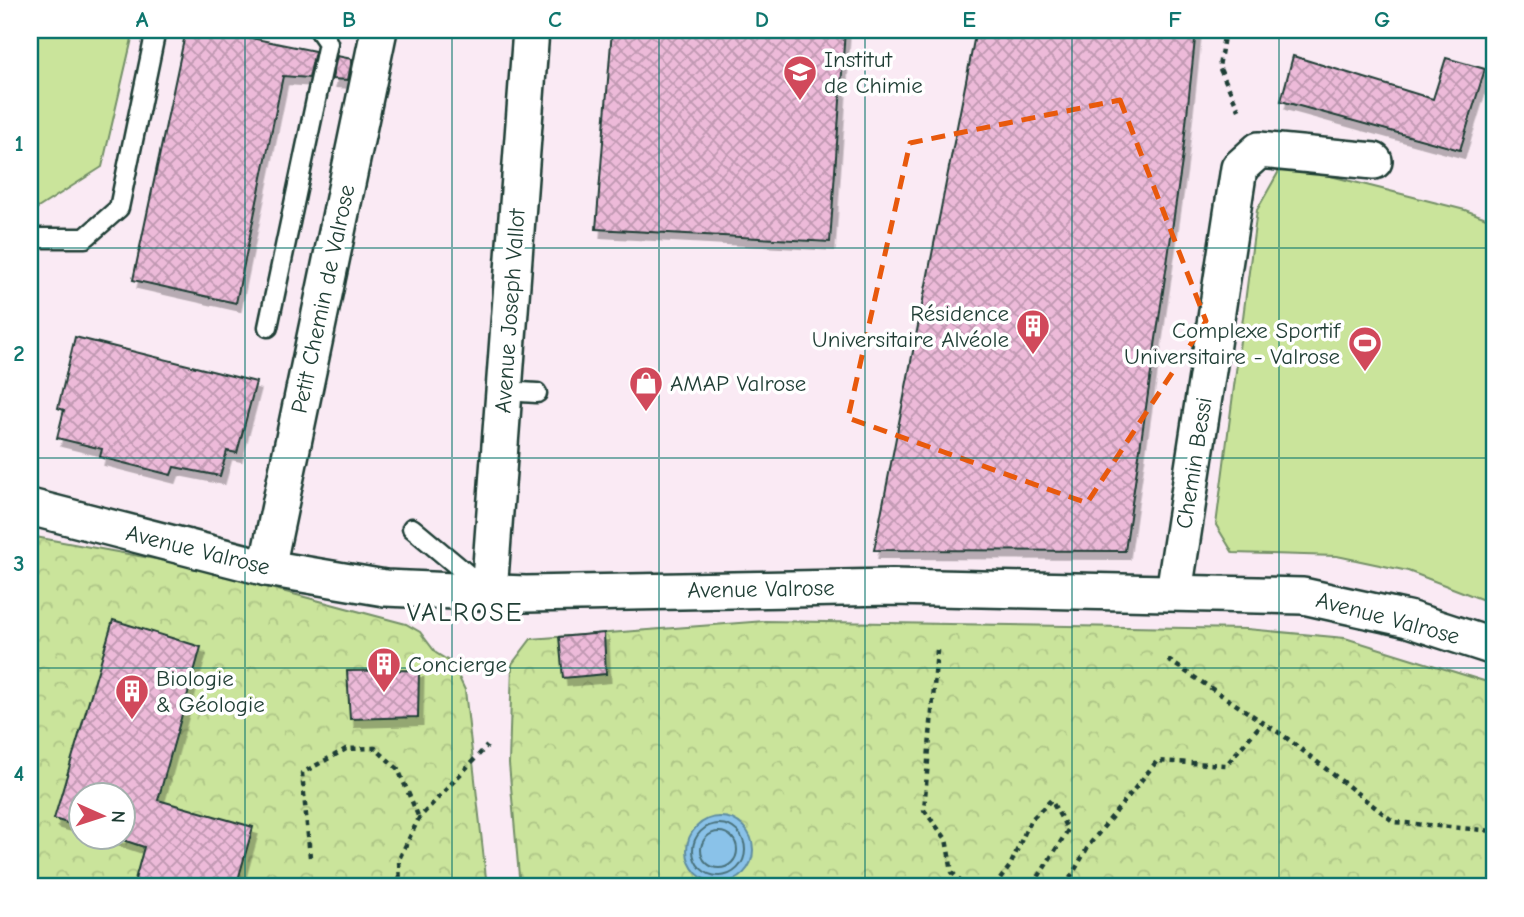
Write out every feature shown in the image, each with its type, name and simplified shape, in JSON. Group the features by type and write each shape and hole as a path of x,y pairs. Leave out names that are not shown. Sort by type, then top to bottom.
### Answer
{"street":[{"name":"Petit Chemin de Valrose","path":"267,568 379,30"},
{"name":"Avenue Joseph Vallot","path":"489,592 520,392 531,30"},
{"path":"1239,169 1259,150 1374,161"},
{"name":"Chemin Bessi","path":"1174,592 1239,169"},
{"name":"Avenue Valrose","path":"30,507 267,568 385,588 489,592 892,587 1174,592 1314,598 1408,619 1494,647"}],"lane":[{"path":"30,238 85,238 119,208 156,30"},
{"path":"268,327 328,43 318,30"},
{"path":"412,528 489,592"}],"path":[{"path":"1226,30 1219,67 1244,120 1239,169"},
{"path":"937,650 924,810 946,839 952,872 965,887"},
{"path":"1168,660 1264,722 1394,822 1494,831"},
{"path":"1065,887 1089,845 1157,761 1226,765 1264,722"},
{"path":"400,887 399,859 419,818 487,746"},
{"path":"310,857 302,772 345,749 375,748 398,769 419,818"},
{"path":"994,887 1010,866 1030,821 1051,800 1068,830 1032,887"},
{"path":"1490,887 1494,877"},
{"path":"281,887 287,887"}],"highlighted area":[{"path":"1120,100 1206,321 1087,503 848,418 910,143"}],"green space":[{"path":"30,30 134,30 102,167 30,213"},
{"name":"Complexe Sportif Universitaire - Valrose","path":"1283,164 1465,210 1494,221 1494,604 1408,571 1337,556 1233,553 1216,525 1257,210"},
{"path":"30,536 177,563 406,624 420,632 436,653 452,663 465,690 487,887 30,887"},
{"path":"765,621 1247,629 1345,638 1487,682 1494,686 1494,887 520,887 509,764 512,664 531,639"}],"water":[{"path":"713,817 727,817 739,822 748,831 753,850 751,863 744,874 727,883 713,883 701,878 692,869 687,857 687,843 692,831 701,822"}],"building":[{"path":"186,30 212,30 315,51 309,78 283,76 236,303 133,280"},
{"name":"Institut de Chimie","path":"612,30 845,30 830,242 596,229"},
{"name":"Résidence Universitaire Alvéole","path":"976,30 1196,30 1182,161 1125,551 874,550"},
{"path":"337,56 352,59 348,80 332,79"},
{"path":"1293,56 1433,99 1446,58 1485,69 1460,150 1281,101"},
{"path":"75,337 256,382 237,453 227,451 220,476 174,467 171,475 100,457 102,449 57,438 64,410 58,408"},
{"name":"Biologie & Géologie","path":"113,620 201,647 158,800 253,827 236,887 133,887 144,847 136,844 136,780 66,780 66,823 54,819"},
{"path":"604,633 606,674 563,678 559,637"},
{"name":"Concierge","path":"419,670 418,717 350,719 347,671"}],"place":[{"name":"Institut de Chimie","path":"800,102"},
{"name":"Résidence Universitaire Alvéole","path":"1033,356"},
{"name":"Complexe Sportif Universitaire - Valrose","path":"1365,373"},
{"name":"AMAP Valrose","path":"646,413"},
{"name":"Concierge","path":"384,694"},
{"name":"Biologie & Géologie","path":"132,721"}],"district":[{"name":"VALROSE","path":"465,613"}]}
